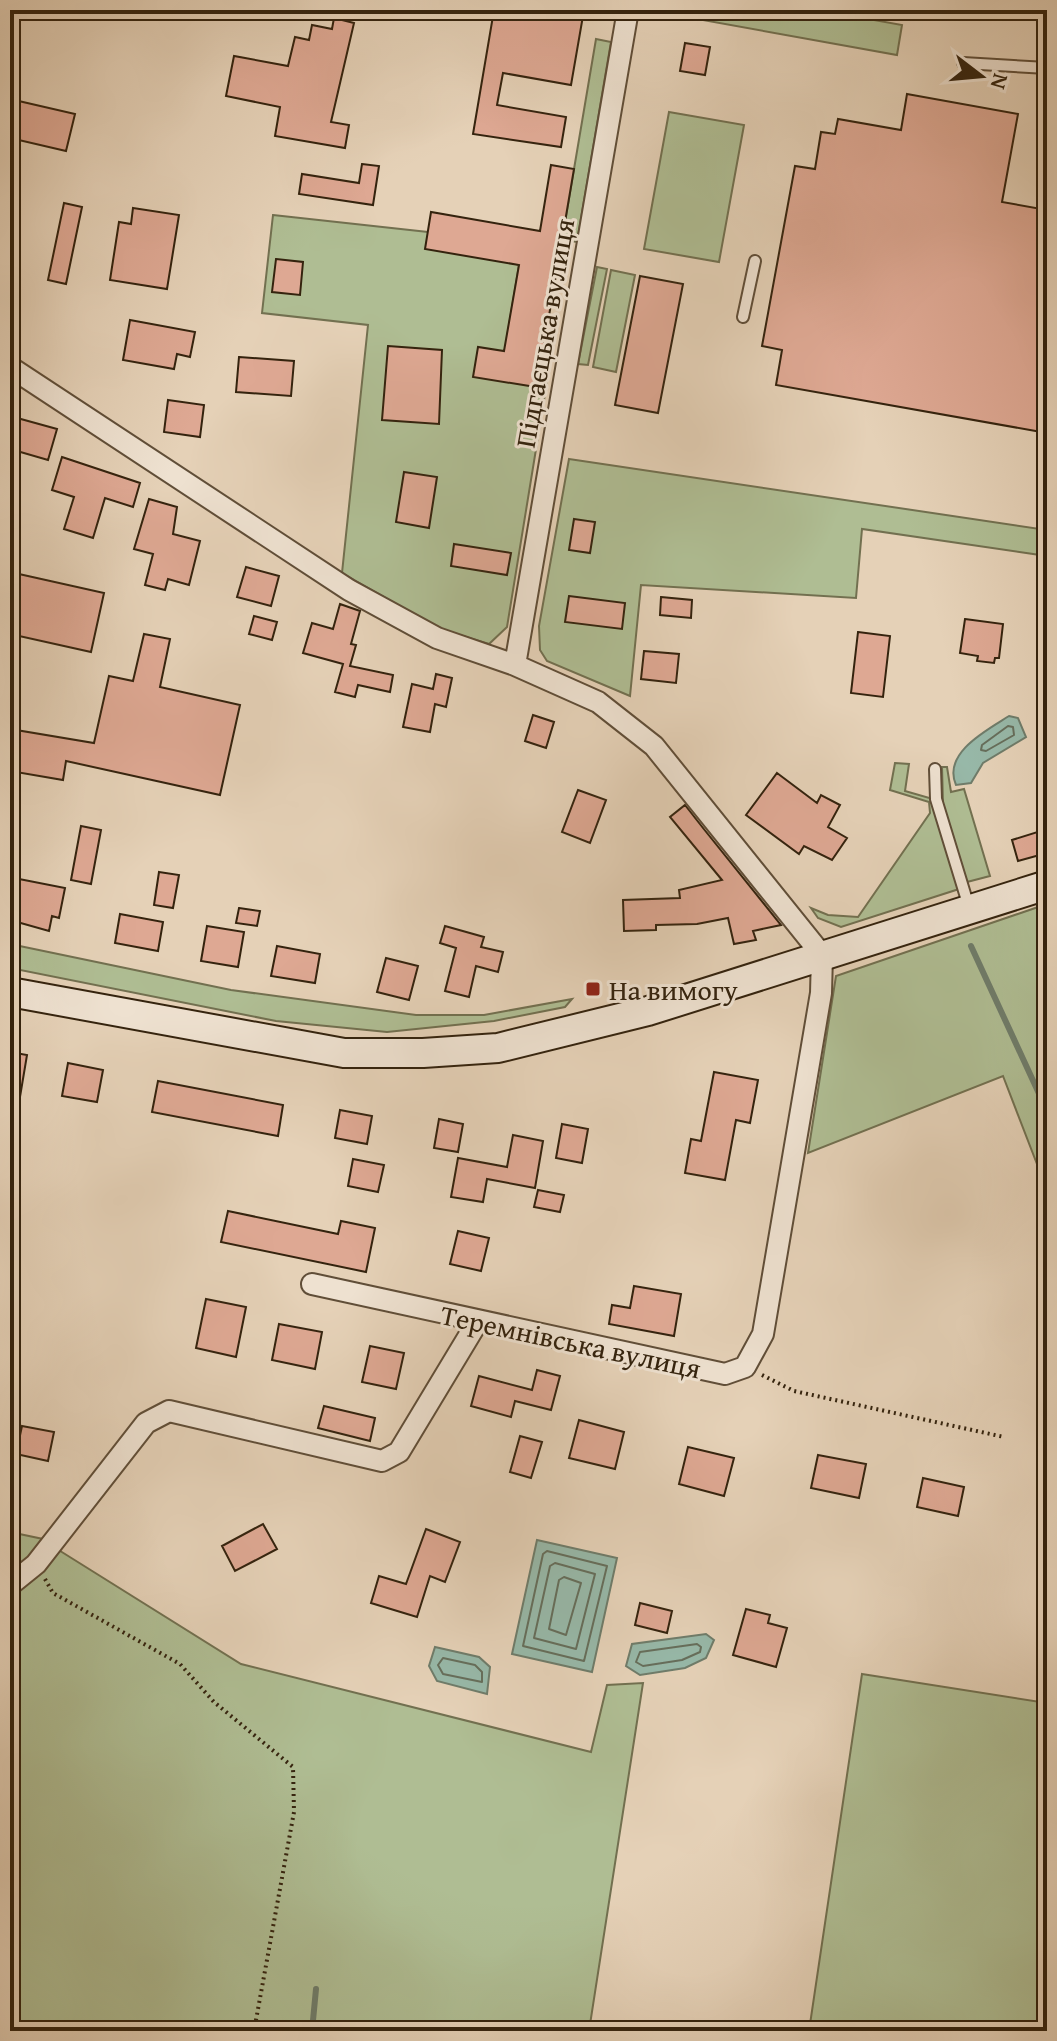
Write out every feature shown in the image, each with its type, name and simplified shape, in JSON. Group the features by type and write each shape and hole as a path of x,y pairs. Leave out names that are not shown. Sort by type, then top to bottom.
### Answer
{"street":[{"name":"Підгаєцька вулиця","path":"515,665 628,10"},
{"path":"10,367 349,590 437,638 515,665 598,702 654,746 822,955 821,993 763,1334 745,1367"},
{"path":"10,992 301,1048 344,1053 423,1053 498,1048 648,1011 1047,885"},
{"name":"Теремнівська вулиця","path":"312,1284 725,1374 745,1367"},
{"path":"10,1585 36,1564 146,1423 169,1411 382,1461 399,1452 478,1321"}],"lane":[{"path":"963,63 1047,68"},
{"path":"743,317 755,261"},
{"path":"935,769 936,799 970,909"}],"path":[{"path":"745,1367 794,1391 1004,1437"},
{"path":"36,1564 53,1593 180,1664 214,1702 293,1767 294,1812 254,2031"}],"shaded area":[{"path":"687,10 858,10 857,17 902,25 897,55 686,17"},
{"path":"596,39 611,42 577,242 562,240"},
{"path":"669,112 744,125 719,262 644,249"},
{"path":"273,215 428,232 519,265 507,337 553,345 507,627 489,644 440,629 342,573 368,325 262,313"},
{"path":"597,267 607,269 588,365 578,364"},
{"path":"611,270 635,275 616,372 593,367"},
{"path":"569,459 1047,530 1047,556 862,529 856,598 641,585 630,696 547,661 540,650 539,626"},
{"path":"895,763 909,764 905,791 933,799 959,889 841,927 818,918 811,908 828,915 858,917 930,813 929,802 890,790"},
{"path":"942,767 947,767 951,792 964,789 990,876 967,882 943,804"},
{"path":"1047,904 1047,1190 1003,1076 808,1153 836,976"},
{"path":"10,944 231,990 416,1015 484,1015 572,999 565,1007 494,1021 387,1032 276,1021 10,968"},
{"path":"10,1532 43,1539 30,1558 10,1574"},
{"path":"57,1549 241,1664 591,1752 607,1685 643,1683 589,2031 10,2031 10,1596 41,1569"},
{"path":"862,1674 1047,1703 1047,2031 809,2031"}],"water":[{"path":"1009,716 1018,718 1026,737 983,763 971,783 956,785 953,773 961,753 979,736"},
{"path":"537,1540 617,1558 592,1672 512,1654"},
{"path":"706,1634 714,1640 706,1658 685,1668 640,1675 626,1666 632,1644"},
{"path":"435,1647 479,1657 490,1667 487,1694 437,1681 429,1666"}],"building":[{"path":"494,10 584,10 571,85 503,73 497,105 566,117 561,147 473,134"},
{"path":"334,18 354,23 331,122 349,125 345,148 275,136 280,107 226,96 234,56 288,66 295,37 309,40 312,25 332,29"},
{"path":"685,43 710,47 705,75 680,71"},
{"path":"907,94 1018,114 1002,202 1047,210 1044,358 1047,358 1047,433 776,385 782,350 762,346 795,166 815,169 821,132 835,134 838,119 901,130"},
{"path":"10,99 75,114 66,151 10,138"},
{"path":"362,164 379,166 373,205 299,194 302,174 359,183"},
{"path":"551,165 574,169 542,357 547,358 542,388 473,377 478,347 504,351 519,265 425,249 431,212 540,231"},
{"path":"64,203 82,207 66,284 48,280"},
{"path":"133,208 179,215 167,289 110,280 119,222 131,224"},
{"path":"276,259 303,262 300,295 272,292"},
{"path":"640,276 683,284 658,413 615,405"},
{"path":"130,320 195,332 190,357 177,354 174,369 123,360"},
{"path":"388,346 442,350 439,424 382,420"},
{"path":"239,357 294,361 291,396 236,392"},
{"path":"168,400 204,405 200,437 164,432"},
{"path":"10,416 57,429 48,460 10,449"},
{"path":"62,457 140,483 133,507 105,498 93,538 64,529 74,497 52,490"},
{"path":"404,472 437,477 429,528 396,522"},
{"path":"149,499 177,507 173,534 200,541 189,585 168,579 165,590 145,585 153,554 134,549"},
{"path":"574,519 595,522 590,553 569,550"},
{"path":"454,544 511,553 507,575 451,566"},
{"path":"246,567 279,576 271,606 237,597"},
{"path":"10,572 104,593 91,652 10,634"},
{"path":"569,596 625,603 622,629 565,622"},
{"path":"661,597 692,600 691,618 660,615"},
{"path":"340,604 360,611 351,644 356,645 350,666 393,675 390,692 358,685 355,697 335,692 343,664 303,653 312,623 333,629"},
{"path":"254,616 277,622 272,640 249,634"},
{"path":"965,619 1003,624 999,658 995,658 994,663 977,661 978,656 960,653"},
{"path":"858,632 890,636 883,697 851,693"},
{"path":"144,634 170,639 160,687 240,705 220,795 66,761 63,780 10,771 10,729 94,743 109,676 133,681"},
{"path":"644,651 679,654 676,683 641,679"},
{"path":"436,674 452,678 446,707 435,704 430,732 403,727 412,684 433,689"},
{"path":"533,715 554,722 546,748 525,741"},
{"path":"777,773 817,803 821,795 840,805 828,827 847,838 832,860 804,846 799,854 746,815"},
{"path":"578,790 606,800 590,843 562,832"},
{"path":"685,805 781,925 753,931 756,940 734,944 728,918 697,924 656,925 656,930 624,931 623,900 680,898 679,890 722,880 670,817"},
{"path":"81,826 101,830 91,884 71,880"},
{"path":"1047,829 1047,853 1018,861 1012,840"},
{"path":"159,872 179,875 173,908 154,905"},
{"path":"14,878 65,888 59,918 52,916 49,931 10,920"},
{"path":"239,908 260,911 257,926 236,923"},
{"path":"120,914 163,922 158,951 115,943"},
{"path":"207,926 244,932 238,967 201,961"},
{"path":"445,926 484,937 481,947 503,952 498,972 476,966 469,997 445,991 456,948 440,943"},
{"path":"277,946 320,954 315,983 271,976"},
{"path":"386,958 418,966 409,1000 377,992"},
{"path":"10,1052 27,1055 19,1103 10,1102"},
{"path":"68,1063 103,1070 97,1102 62,1096"},
{"path":"714,1072 758,1080 750,1123 736,1120 725,1180 685,1173 691,1139 701,1141"},
{"path":"158,1081 283,1105 278,1136 152,1112"},
{"path":"340,1110 372,1116 367,1144 335,1138"},
{"path":"439,1119 463,1124 458,1152 434,1148"},
{"path":"562,1124 588,1129 582,1163 556,1158"},
{"path":"513,1135 543,1141 535,1188 487,1179 483,1202 451,1197 458,1158 507,1167"},
{"path":"353,1159 384,1165 378,1192 348,1186"},
{"path":"538,1190 564,1195 560,1212 534,1207"},
{"path":"228,1211 338,1234 341,1221 375,1228 366,1272 221,1242"},
{"path":"458,1231 489,1238 481,1271 450,1264"},
{"path":"634,1286 681,1294 674,1336 609,1324 612,1305 630,1308"},
{"path":"206,1299 246,1307 236,1357 196,1348"},
{"path":"279,1324 322,1332 315,1369 272,1360"},
{"path":"370,1346 404,1353 396,1389 362,1382"},
{"path":"537,1370 560,1376 551,1410 515,1401 511,1417 471,1406 479,1376 532,1390"},
{"path":"324,1406 375,1418 370,1441 318,1428"},
{"path":"579,1420 624,1432 615,1469 569,1458"},
{"path":"22,1426 54,1432 48,1461 16,1454"},
{"path":"520,1436 542,1442 531,1478 510,1472"},
{"path":"688,1447 734,1458 724,1496 679,1484"},
{"path":"818,1455 866,1464 859,1498 811,1488"},
{"path":"923,1478 964,1487 958,1516 917,1507"},
{"path":"263,1524 277,1549 235,1571 222,1546"},
{"path":"426,1529 460,1542 445,1582 430,1576 417,1617 371,1603 379,1576 406,1584"},
{"path":"640,1603 672,1611 667,1633 635,1625"},
{"path":"746,1609 770,1615 768,1623 787,1628 776,1667 733,1655"}],"waterway":[{"path":"971,946 1047,1111"},
{"path":"312,2031 316,1989"}],"place":[{"name":"На вимогу","path":"593,989"}]}
